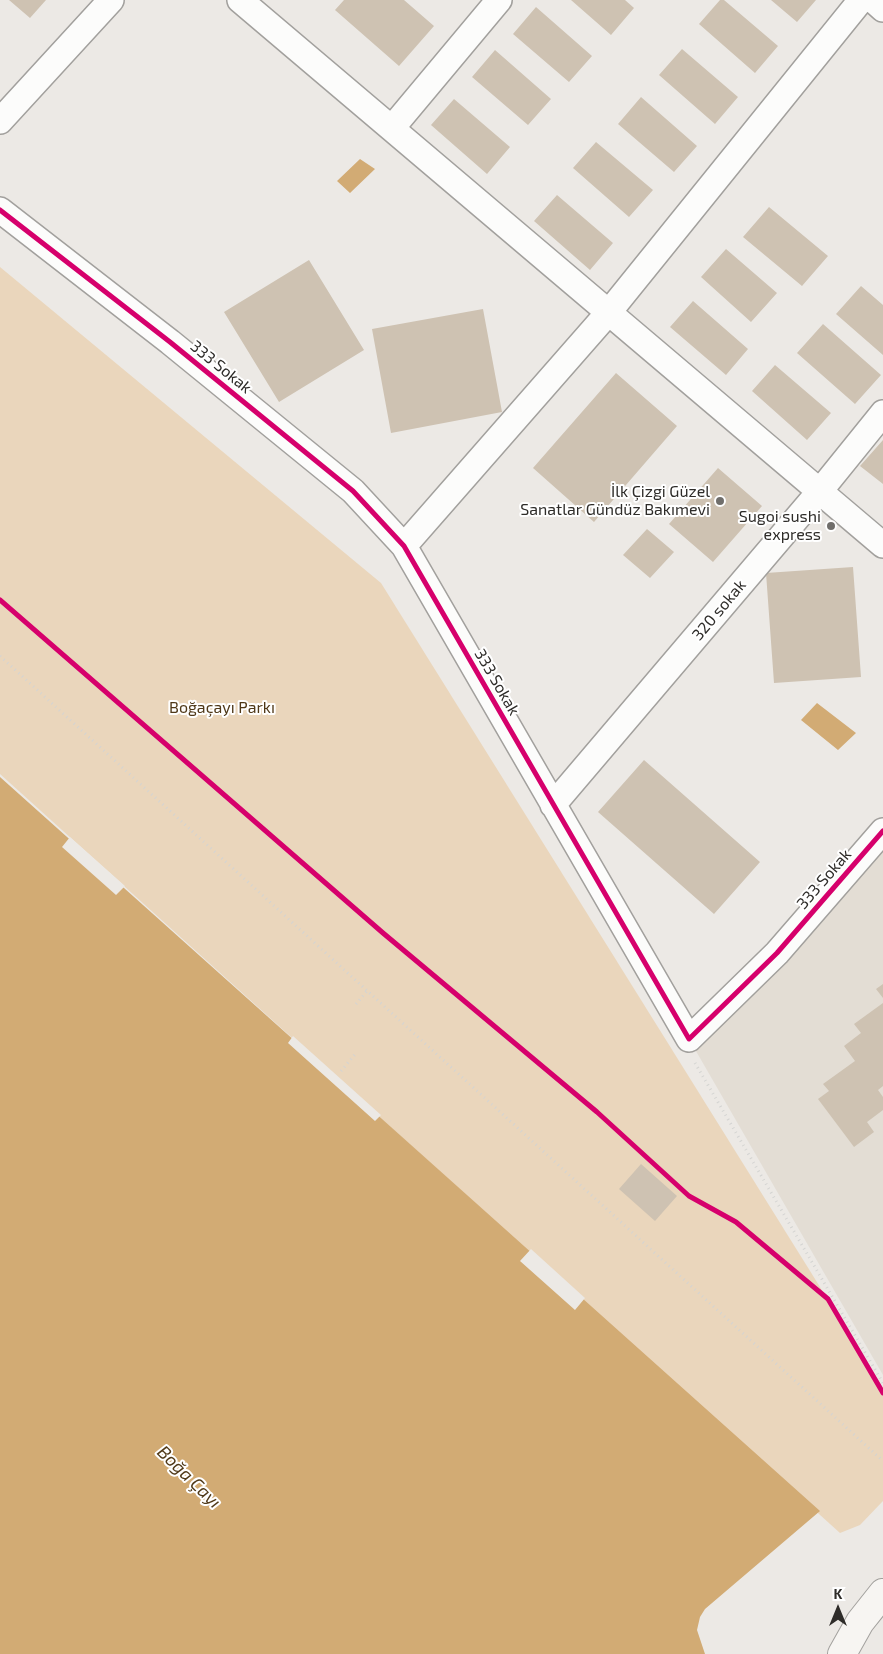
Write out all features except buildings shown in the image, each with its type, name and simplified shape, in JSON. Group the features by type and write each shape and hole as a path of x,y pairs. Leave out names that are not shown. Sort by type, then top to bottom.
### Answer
{"main road":[{"path":"842,1654 860,1622 883,1593"}],"street":[{"path":"0,121 111,0"},
{"path":"240,0 883,545"},
{"path":"392,128 498,0"},
{"path":"404,546 609,312 861,0"},
{"path":"873,0 883,9"},
{"name":"333 Sokak","path":"0,210 170,342 345,485 404,546 689,1039 777,953 883,831"},
{"name":"320 sokak","path":"553,805 820,491 883,413"}],"path":[{"path":"0,656 883,1461"},
{"path":"356,1004 367,991"},
{"path":"341,1071 357,1052"},
{"path":"695,1063 883,1383"},
{"path":"821,1293 828,1299 883,1393"}],"shaded area":[{"path":"883,831 883,1375 689,1039"}],"green space":[{"name":"Boğaçayı Parkı","path":"0,267 381,583 883,1388 883,1501 860,1525 840,1533 0,774"}],"water":[{"path":"360,159 375,169 350,193 337,181"},
{"path":"817,703 856,733 838,750 801,720"},
{"name":"Boğa Çayı","path":"0,777 820,1511 705,1609 700,1617 697,1630 705,1654 0,1654"}],"pier":[{"path":"70,837 125,886 116,895 62,847"},
{"path":"293,1036 381,1115 375,1121 288,1043"},
{"path":"531,1249 585,1298 575,1310 520,1261"}],"cycle path":[{"path":"0,210 170,342 353,491 404,546 689,1039 777,953 883,831"},
{"path":"0,600 383,933 597,1112 689,1196 736,1222 828,1299 883,1393"}],"place":[{"name":"İlk Çizgi Güzel Sanatlar Gündüz Bakımevi","path":"720,501"},
{"name":"Sugoi sushi express","path":"831,526"}]}
